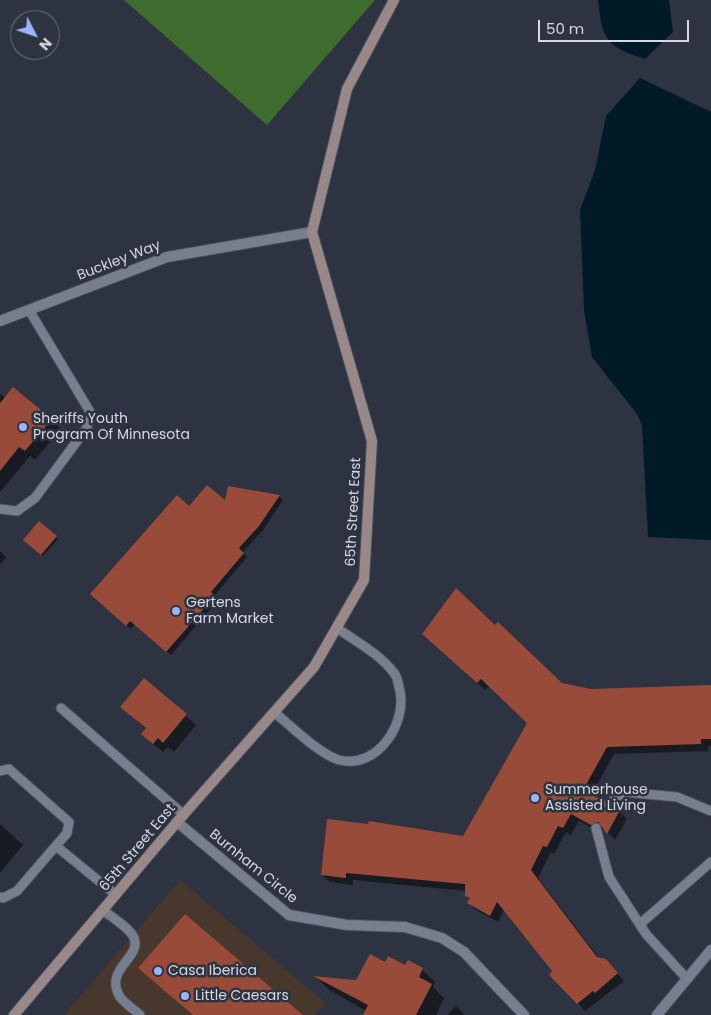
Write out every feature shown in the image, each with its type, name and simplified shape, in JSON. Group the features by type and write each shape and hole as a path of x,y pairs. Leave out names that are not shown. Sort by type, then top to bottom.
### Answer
{"street":[{"name":"65th Street East","path":"14,1015 181,818 314,667 364,580 372,441 312,232 347,89 394,0"},
{"name":"Buckley Way","path":"0,322 167,257 312,232"},
{"name":"Burnham Circle","path":"181,818 289,915 348,925 405,927 442,938 464,952 524,1015"},
{"path":"658,1015 711,950"}],"lane":[{"path":"0,509 17,511 35,498 86,429 92,415 29,310"},
{"path":"274,712 326,753 340,760 358,759 376,752 392,736 401,703 401,694 395,673 336,628"},
{"path":"62,708 181,818"},
{"path":"0,897 2,898 17,891 68,833 69,822 4,770"},
{"path":"608,804 624,792 677,797 711,811"},
{"path":"596,828 609,877 640,924 687,979"},
{"path":"56,846 116,895"},
{"path":"640,924 711,862"},
{"path":"103,910 132,934 135,940 133,952 118,971 116,988 121,998 140,1015"}],"shaded area":[{"path":"180,880 326,1003 315,1015 64,1015"}],"green space":[{"path":"124,0 375,0 267,125"}],"water":[{"path":"598,0 669,0 673,32 645,59 632,55 614,46 609,40 602,24"},
{"path":"640,78 711,112 711,540 648,537 642,425 637,414 592,357 584,310 580,210 595,170 606,116"}],"building":[{"name":"Sheriffs Youth Program Of Minnesota","path":"13,387 52,419 25,451 19,447 0,471 0,403"},
{"path":"207,485 225,500 228,486 280,495 259,526 239,548 244,553 211,592 215,596 166,652 130,621 126,626 90,594 177,495 189,506"},
{"path":"39,521 57,536 41,555 23,540"},
{"name":"Summerhouse Assisted Living","path":"456,588 495,625 498,622 562,683 591,689 711,685 711,739 701,739 701,744 607,747 583,790 603,801 602,805 605,810 614,807 620,810 607,834 598,822 591,825 571,814 563,828 558,826 547,847 543,846 531,870 597,957 606,959 618,973 595,993 593,991 577,1004 549,975 552,971 497,902 490,916 467,903 470,898 465,896 465,884 346,873 346,878 321,875 327,819 368,824 369,821 463,836 527,723 481,679 477,683 422,634"},
{"path":"144,678 187,714 163,743 158,738 153,744 141,734 146,728 120,707"},
{"path":"185,914 303,1015 193,1015 138,968"},
{"path":"370,954 385,962 388,956 405,965 408,960 423,968 419,977 432,984 416,1015 363,1015 368,1005 313,976 356,980"}],"place":[{"name":"Sheriffs Youth Program Of Minnesota","path":"23,427"},
{"name":"Gertens Farm Market","path":"176,611"},
{"name":"Summerhouse Assisted Living","path":"535,798"},
{"name":"Casa Iberica","path":"158,971"},
{"name":"Little Caesars","path":"185,996"}]}
